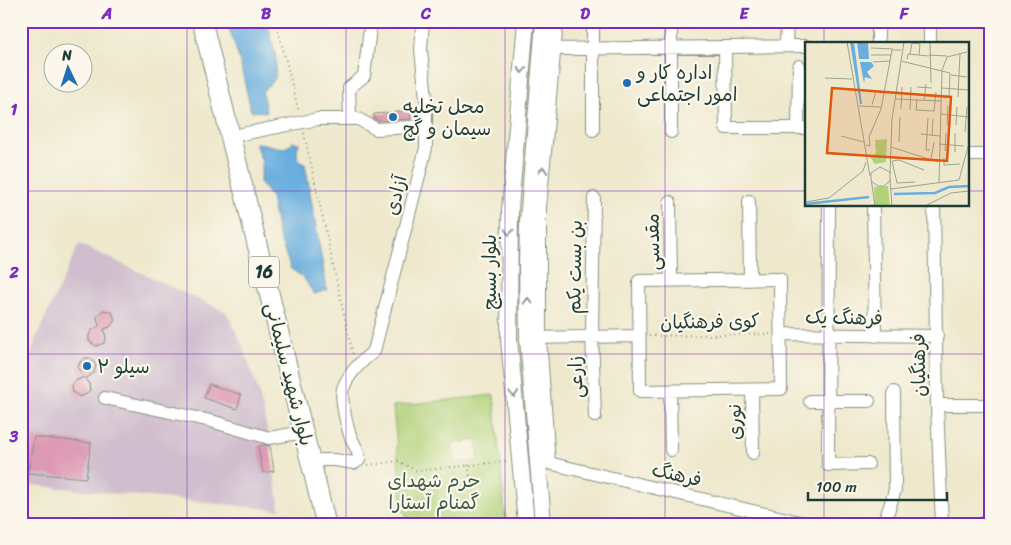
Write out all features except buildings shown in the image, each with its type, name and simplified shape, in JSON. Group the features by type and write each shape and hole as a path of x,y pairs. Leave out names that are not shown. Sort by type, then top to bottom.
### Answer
{"highway":[{"name":"بلوار شهید سلیمانی","path":"202,21 326,524"},
{"name":"بلوار شهید سلیمانی","path":"214,21 336,524"}],"main road":[{"name":"بلوار بسیج","path":"526,21 510,209 509,339 526,524"},
{"name":"بلوار بسیج","path":"543,524 543,462 528,222 548,49 544,21"},
{"path":"509,339 534,338"}],"street":[{"path":"350,119 349,88 364,76 371,21"},
{"name":"آزادی","path":"359,460 345,414 342,390 356,367 374,351 426,148 426,98 421,50 423,21"},
{"path":"557,21 548,49 805,46"},
{"path":"593,21 593,130"},
{"path":"671,21 671,132"},
{"path":"786,46 787,21"},
{"path":"878,21 878,42"},
{"path":"930,21 930,42"},
{"path":"725,47 726,128 802,128 799,66"},
{"path":"242,134 318,118 358,119 376,129 426,126"},
{"path":"968,155 990,155"},
{"name":"بن بست یکم","path":"592,336 594,198"},
{"path":"749,201 750,280"},
{"name":"مقدسی","path":"670,202 671,281"},
{"path":"829,206 828,465 868,464"},
{"path":"873,206 875,336"},
{"name":"فرهنگیان","path":"934,206 937,405 942,524"},
{"path":"780,279 781,389 640,391 639,281 671,281 780,279"},
{"name":"فرهنگ یک","path":"781,334 937,336"},
{"name":"زارعی","path":"592,336 595,416"},
{"path":"534,338 639,336"},
{"name":"نوری","path":"752,390 753,453"},
{"path":"670,391 671,450"},
{"path":"884,524 895,490 894,392"},
{"path":"105,398 211,421 269,438 304,432"},
{"path":"810,401 869,401"},
{"path":"937,405 990,405"},
{"path":"321,460 354,463 359,460"},
{"name":"فرهنگ","path":"543,462 808,524"}],"path":[{"path":"276,21 301,122 356,367"},
{"name":"کوی فرهنگیان","path":"639,336 781,334"},
{"path":"359,460 367,466 398,461 416,471 520,460"},
{"path":"468,465 471,483"}],"shaded area":[{"path":"79,244 226,312 241,342 259,393 269,438 280,510 21,484 21,385 37,336"}],"green space":[{"name":"حرم شهدای گمنام آستارا","path":"494,395 506,524 402,524 408,518 403,510 393,406","holes":["477,440 479,461 455,463 452,444"]}],"water":[{"path":"227,21 267,21 276,58 275,79 262,91 266,112 251,111 240,62"},
{"path":"293,142 299,143 297,155 299,160 305,164 327,290 314,294 304,278 291,269 278,234 271,197 260,183 262,162 255,143 286,148"}],"place":[{"name":"اداره کار و امور اجتماعی","path":"627,83"},
{"name":"محل تخلیه سیمان و گچ","path":"393,117"},
{"name":"سیلو ۲","path":"87,366"}]}
